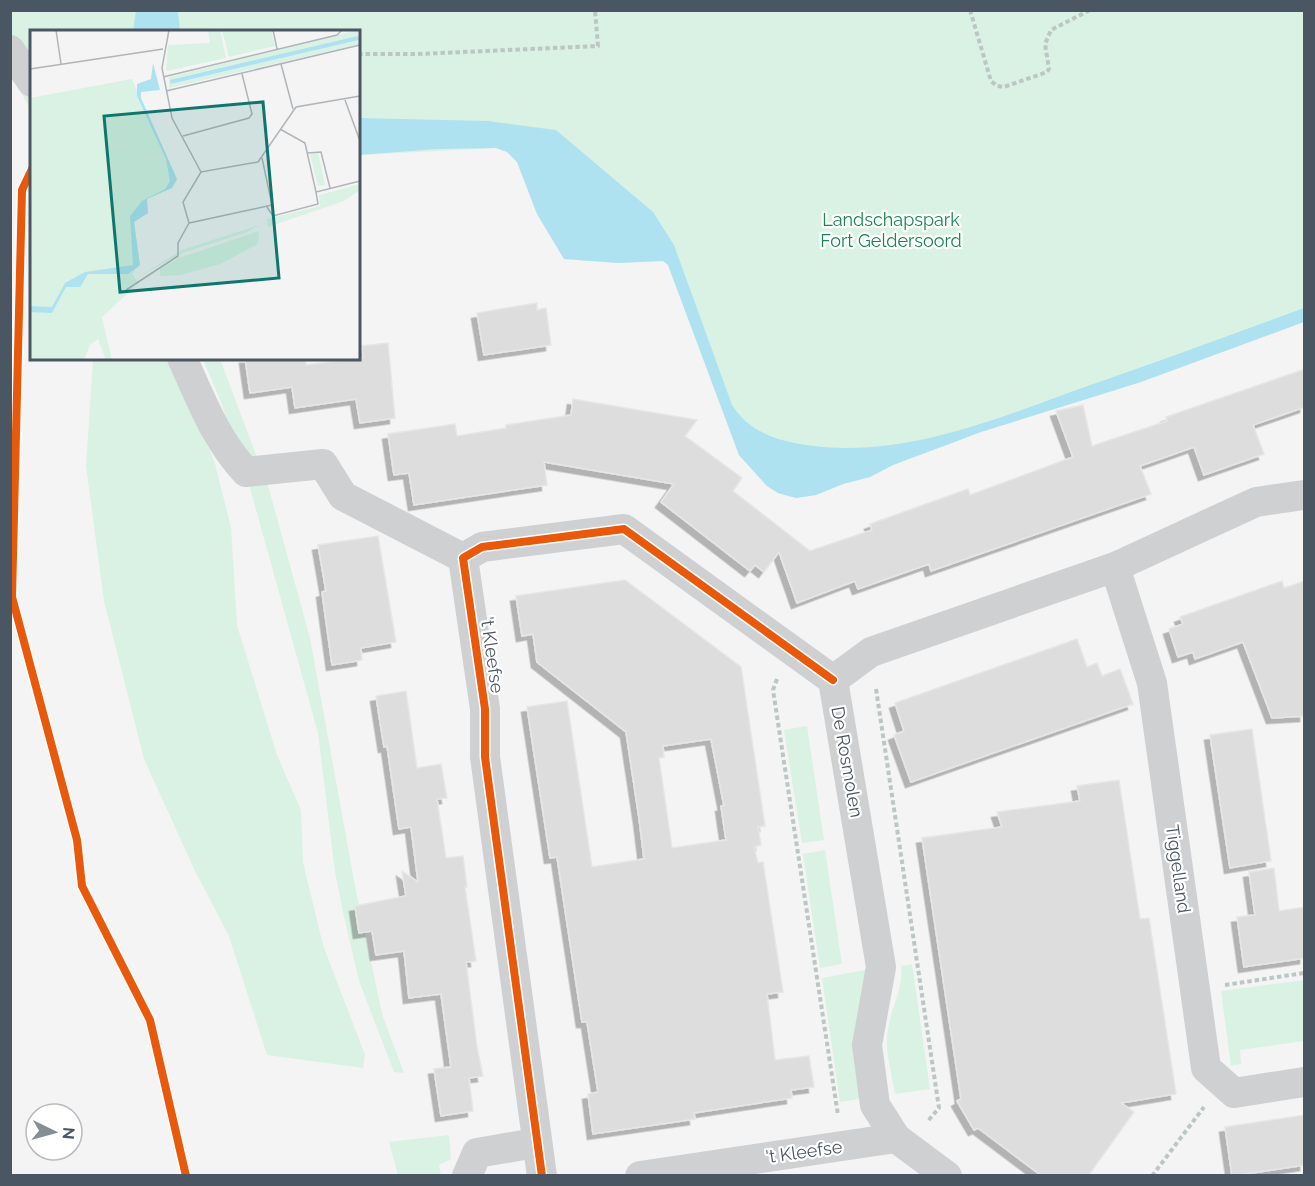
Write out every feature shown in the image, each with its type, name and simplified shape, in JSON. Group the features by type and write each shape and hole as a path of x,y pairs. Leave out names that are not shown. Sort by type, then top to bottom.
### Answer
{"street":[{"path":"10,50 30,79"},
{"path":"183,360 218,437 246,472 323,464 343,496 463,558 482,547 624,529 833,680 871,652 1115,567 1256,502 1305,495"},
{"name":"'t Kleefse","path":"463,558 485,709 485,757 535,1143 542,1176"},
{"name":"Tiggelland","path":"1115,567 1152,682 1206,1068 1222,1082"},
{"name":"De Rosmolen","path":"833,680 881,967 867,1045 875,1105 896,1138 947,1176"},
{"path":"1222,1082 1234,1092 1305,1082"},
{"name":"'t Kleefse","path":"640,1176 896,1138"},
{"path":"466,1176 477,1153 535,1143"}],"path":[{"path":"360,54 418,54 598,46 595,10"},
{"path":"970,10 991,81 997,86 1004,87 1047,72 1045,44 1051,30 1090,10"},
{"path":"787,646 773,690 837,1112 852,1145"},
{"path":"1195,989 1305,973"},
{"path":"1152,1176 1222,1082"}],"green space":[{"name":"Landschapspark Fort Geldersoord","path":"11,11 1304,11 1304,322 1141,382 981,432 893,465 870,477 843,484 816,495 796,498 778,493 767,486 739,455 668,265 663,261 618,263 564,259 537,214 517,162 507,152 496,148 360,155 360,30 30,30 30,108 11,75"},
{"path":"93,360 167,360 214,460 231,527 237,625 277,755 301,810 303,862 323,945 365,1055 363,1068 267,1055 229,936 195,871 144,759 104,601 86,466"},
{"path":"203,360 220,360 269,489 310,638 355,886 382,1014 404,1073 394,1072 359,981 335,872 318,733 250,488 220,400"},
{"path":"807,726 824,840 802,843 784,730"},
{"path":"825,850 842,964 820,968 803,854"},
{"path":"912,964 930,1089 895,1094 888,1054 888,1029 901,982 901,966"},
{"path":"871,969 866,1098 840,1102 822,978"},
{"path":"1304,980 1304,1041 1240,1050 1241,1064 1231,1066 1221,991"},
{"path":"449,1135 451,1159 439,1165 441,1175 398,1175 389,1142"}],"water":[{"path":"136,11 178,11 180,30 133,30"},
{"path":"360,118 488,121 556,130 653,212 674,245 732,405 738,414 753,427 770,436 800,444 839,448 877,447 953,432 990,421 1304,308 1304,322 1141,382 981,432 893,465 870,477 843,484 816,495 796,498 778,493 767,486 739,455 668,265 663,261 618,263 564,259 537,214 517,162 507,152 496,148 437,149 360,155"}],"building":[{"path":"537,303 537,310 546,308 551,345 484,355 477,313"},
{"path":"388,343 395,418 360,423 356,399 295,408 292,387 250,393 245,360 305,360 306,365 360,360 360,357 363,357 362,346"},
{"path":"1305,369 1305,407 1253,425 1264,454 1204,475 1194,447 1140,466 1151,494 931,571 929,564 858,589 855,581 797,603 779,552 764,572 755,565 750,571 661,502 674,484 544,462 547,485 414,505 409,473 394,475 388,434 455,424 457,436 506,428 506,425 571,415 573,399 697,420 685,436 742,478 733,491 810,551 872,530 870,524 968,489 970,495 1073,457 1056,411 1083,405 1092,446 1167,421 1166,417"},
{"path":"378,536 396,642 361,648 362,660 332,665 322,592 326,591 318,545"},
{"path":"625,580 741,667 765,826 758,827 761,845 754,847 758,863 763,862 783,992 767,994 775,1060 809,1056 814,1087 791,1090 792,1098 694,1113 695,1119 593,1134 588,1094 598,1092 587,1022 582,1022 557,857 550,858 527,707 567,701 592,867 644,859 639,818 626,732 537,662 533,634 522,636 516,596","holes":["711,739 724,806 721,806 726,840 672,848 659,758 664,757 663,746"]},
{"path":"1282,581 1284,588 1305,581 1305,716 1272,718 1243,642 1195,659 1193,652 1178,657 1169,629 1183,624 1180,617"},
{"path":"1077,639 1087,667 1097,663 1102,676 1120,669 1133,704 911,782 894,735 904,731 895,703"},
{"path":"406,691 417,768 441,764 447,798 437,799 446,858 463,856 467,887 465,887 476,961 466,962 483,1076 469,1078 473,1111 441,1116 434,1069 451,1067 441,994 409,998 404,951 376,955 372,931 359,933 355,906 406,896 402,871 418,882 411,827 399,829 387,746 384,747 376,696"},
{"path":"1252,729 1271,861 1230,868 1210,735"},
{"path":"1119,780 1140,919 1149,918 1176,1094 1121,1103 1134,1112 1088,1176 1042,1176 978,1128 974,1130 957,1101 961,1099 922,838 1002,827 997,812 1080,801 1077,786"},
{"path":"1274,868 1279,911 1305,907 1305,958 1244,967 1237,917 1255,915 1249,872"},
{"path":"1305,1115 1305,1165 1232,1176 1225,1127"}],"cycle path":[{"path":"30,173 22,190 12,597 77,840 82,886 150,1020 186,1176"},
{"path":"542,1176 485,757 485,709 463,558 482,547 624,529 833,680"}]}
